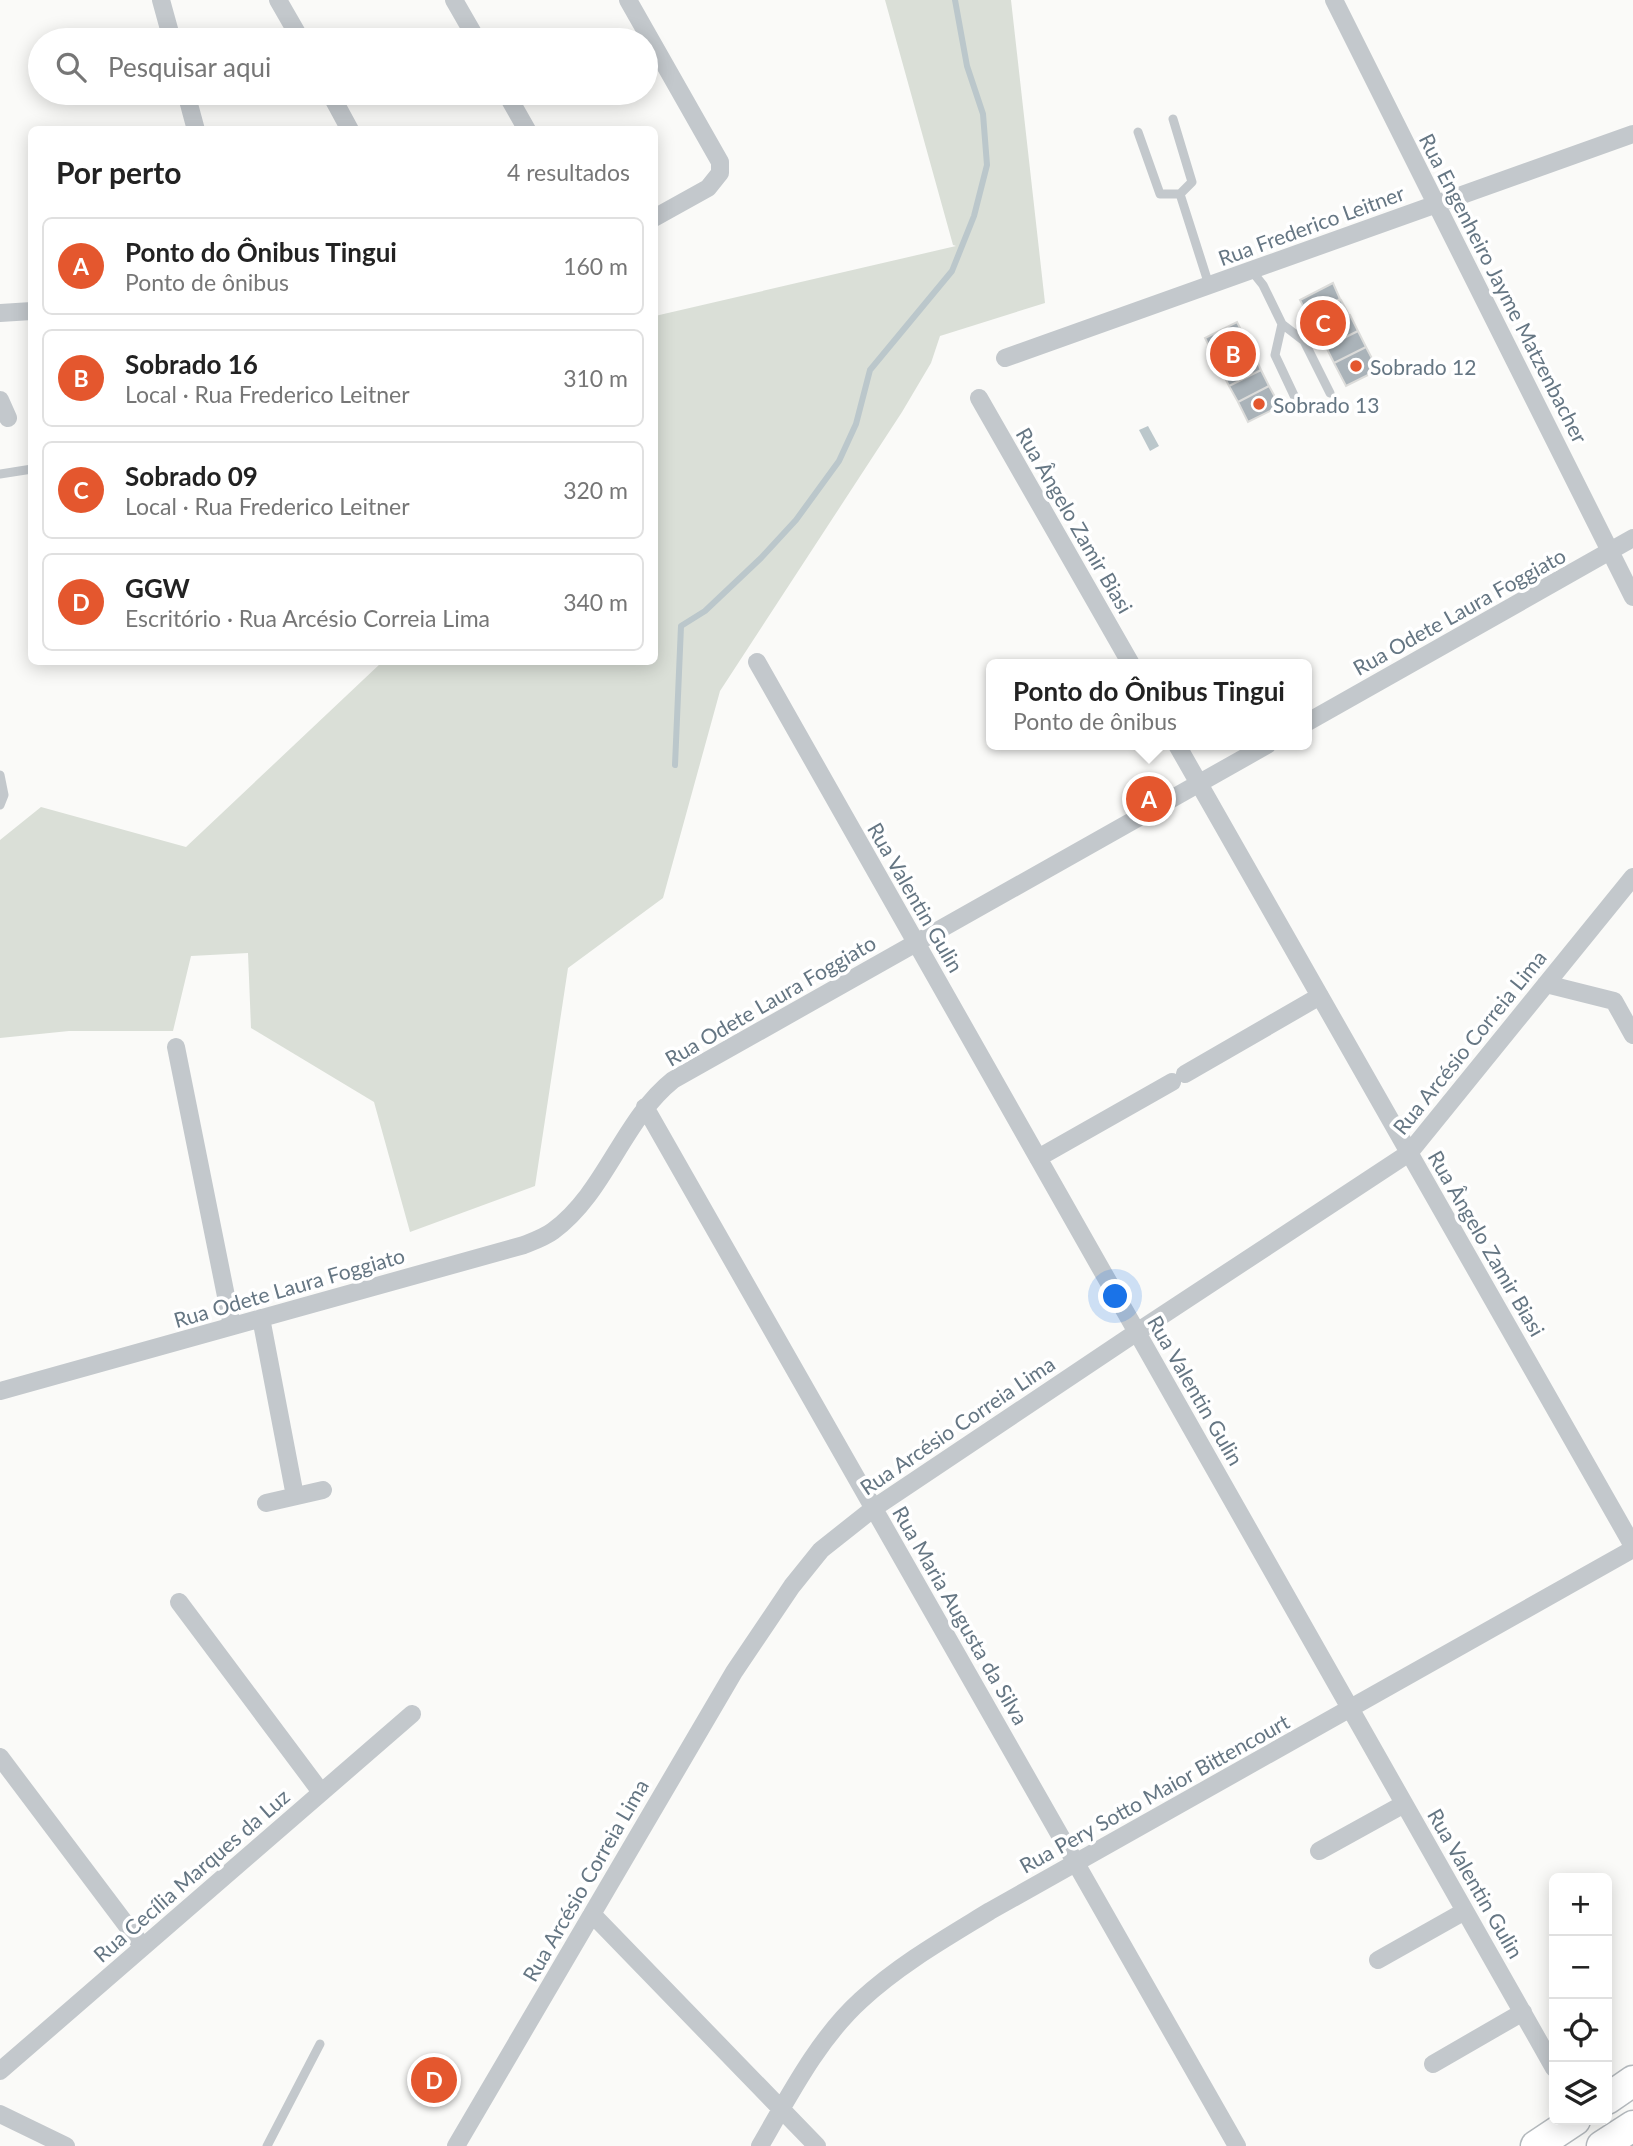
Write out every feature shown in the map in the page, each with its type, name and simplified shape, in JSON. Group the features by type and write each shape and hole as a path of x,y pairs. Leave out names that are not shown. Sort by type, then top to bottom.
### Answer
{"highway":[{"path":"1612,2096 1633,2081"},
{"path":"1536,2146 1568,2125"},
{"path":"1602,2146 1633,2126"}],"street":[{"path":"160,0 168,28"},
{"path":"278,0 294,28"},
{"path":"454,0 470,28"},
{"path":"628,0 644,28"},
{"name":"Rua Engenheiro Jayme Matzenbacher","path":"1334,0 1633,597"},
{"path":"658,53 720,162 720,173 708,188 658,216"},
{"path":"189,105 195,126"},
{"path":"336,105 348,126"},
{"path":"513,105 525,126"},
{"name":"Rua Frederico Leitner","path":"1005,358 1633,134"},
{"path":"0,313 28,312"},
{"name":"Rua Ângelo Zamir Biasi","path":"979,398 1128,659"},
{"path":"0,400 8,418"},
{"name":"Rua Odete Laura Foggiato","path":"1312,720 1633,538"},
{"name":"Rua Valentin Gulin","path":"757,662 1551,2062"},
{"name":"Rua Ângelo Zamir Biasi","path":"1180,750 1633,1547"},
{"name":"Rua Odete Laura Foggiato","path":"0,1391 524,1245 552,1231 574,1211 596,1183 645,1107 673,1080 1258,750"},
{"name":"Rua Arcésio Correia Lima","path":"456,2146 734,1672 762,1627 821,1550 874,1508 1409,1153 1633,877"},
{"path":"1546,984 1614,1001 1633,1035"},
{"path":"1038,1158 1320,996"},
{"path":"176,1047 232,1326"},
{"name":"Rua Maria Augusta da Silva","path":"645,1107 1237,2146"},
{"path":"261,1318 295,1496"},
{"path":"266,1503 323,1490"},
{"name":"Rua Pery Sotto Maior Bittencourt","path":"760,2146 781,2109 834,2031 860,2001 887,1978 947,1937 1633,1547"},
{"path":"179,1601 321,1792"},
{"name":"Rua Cecília Marques da Luz","path":"0,2071 412,1713"},
{"path":"0,1757 143,1947"},
{"path":"1319,1851 1404,1804"},
{"path":"1378,1961 1465,1911"},
{"path":"592,1914 817,2146"},
{"path":"1433,2064 1523,2012"},
{"path":"0,2114 66,2146"}],"lane":[{"path":"1138,132 1160,194 1180,194 1192,182 1173,119"},
{"path":"1180,194 1209,285"},
{"path":"1251,270 1263,285 1282,324 1304,341 1330,393"},
{"path":"1282,324 1275,355 1299,406"},
{"path":"0,474 28,470"},
{"path":"0,775 4,795 0,805"},
{"path":"267,2146 320,2043"}],"shaded area":[{"path":"885,0 1011,0 1045,303 940,336 931,363 902,412 720,691 663,898 568,968 535,1186 410,1232 374,1102 251,1028 248,953 191,956 173,1031 69,1031 0,1038 0,840 41,807 186,847 379,665 658,665 658,315 956,246 953,245"},
{"path":"1148,426 1159,446 1150,451 1139,430"}],"building":[{"path":"1333,283 1340,299 1308,315 1300,300"},
{"path":"1341,300 1349,315 1317,331 1309,315"},
{"path":"1350,315 1358,331 1325,347 1318,331"},
{"path":"1237,322 1245,338 1213,354 1205,338"},
{"path":"1358,331 1366,347 1334,363 1326,347"},
{"path":"1245,338 1253,354 1221,370 1213,354"},
{"name":"Sobrado 12","path":"1366,347 1378,370 1346,386 1334,363"},
{"path":"1254,354 1261,370 1229,386 1221,370"},
{"path":"1261,370 1269,386 1238,402 1229,386"},
{"name":"Sobrado 13","path":"1269,386 1280,406 1248,422 1238,402"},
{"path":"427,2056 458,2075 440,2105 409,2086"}],"waterway":[{"path":"675,765 681,626 705,611 761,558 796,520 839,461 856,424 870,370 952,271 974,216 987,165 983,114 967,66 955,0"}],"place":[{"name":"Sobrado 09","path":"1323,323"},
{"name":"Sobrado 16","path":"1233,354"},
{"name":"Sobrado 12","path":"1356,366"},
{"name":"Sobrado 13","path":"1259,404"},
{"name":"Ponto do Ônibus Tingui","path":"1149,799"},
{"name":"GGW","path":"434,2080"}]}
